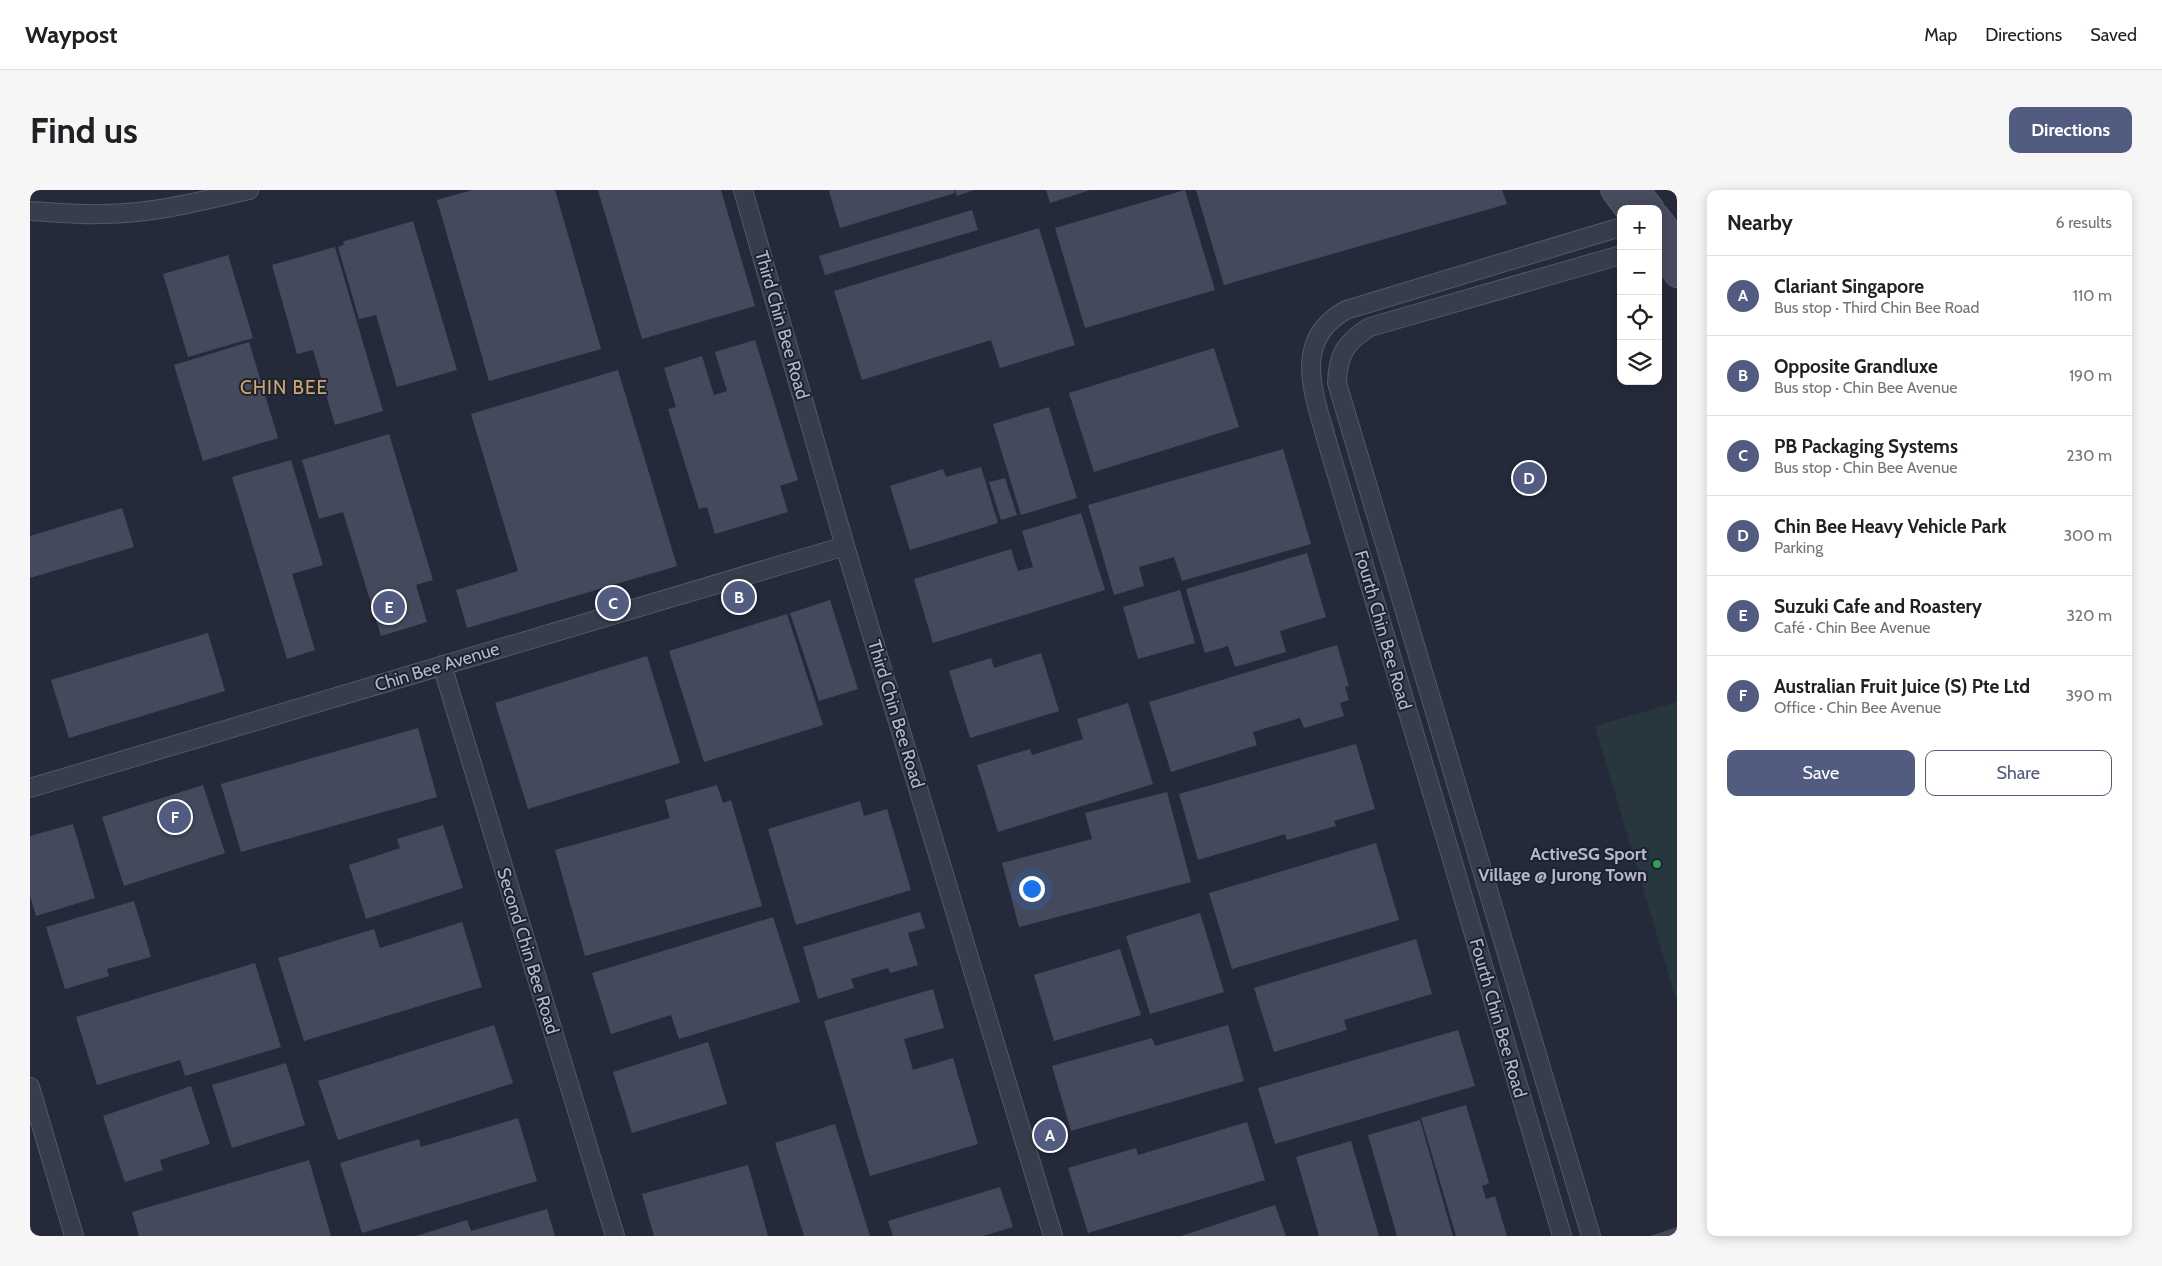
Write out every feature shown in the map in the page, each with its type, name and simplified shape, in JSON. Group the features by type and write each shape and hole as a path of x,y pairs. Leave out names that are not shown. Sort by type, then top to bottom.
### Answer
{"main road":[{"path":"1614,190 1624,205"},
{"path":"1638,190 1649,205"},
{"path":"1662,229 1677,275"}],"street":[{"path":"30,211 103,214 135,212 207,200 249,190"},
{"name":"Third Chin Bee Road","path":"743,190 845,546 1052,1236"},
{"name":"Fourth Chin Bee Road","path":"1562,1236 1328,445 1311,384 1310,362 1314,345 1320,332 1330,318 1346,310 1617,229"},
{"name":"Fourth Chin Bee Road","path":"1592,1236 1337,384 1338,364 1346,348 1358,334 1370,327 1617,256"},
{"name":"Chin Bee Avenue","path":"30,788 845,546"},
{"name":"Second Chin Bee Road","path":"442,665 615,1236"},
{"path":"30,1087 74,1236"}],"shaded area":[{"name":"ActiveSG Sport Village @ Jurong Town","path":"1677,702 1677,1002 1595,726"}],"building":[{"path":"472,190 555,190 601,349 489,381 437,200"},
{"path":"598,190 721,190 755,306 642,339"},
{"path":"954,190 955,193 840,228 829,191"},
{"path":"955,190 974,190 957,196"},
{"path":"1046,190 1090,190 1050,203"},
{"path":"1185,190 1215,290 1085,328 1055,228"},
{"path":"1196,190 1502,190 1507,204 1224,285"},
{"path":"972,210 978,230 825,275 819,256"},
{"path":"413,221 457,370 397,387 376,315 359,319 338,247 344,245 343,242 345,241"},
{"path":"1039,228 1075,345 1000,368 991,340 862,380 834,291"},
{"path":"335,247 383,411 335,425 313,350 297,354 272,265"},
{"path":"228,255 253,338 188,357 163,274"},
{"path":"755,340 798,480 780,486 788,512 715,534 707,507 699,509 668,409 676,407 664,368 702,356 714,395 727,391 715,352"},
{"path":"249,342 278,438 203,461 174,365"},
{"path":"1214,348 1239,427 1094,472 1069,393"},
{"path":"618,370 677,566 467,628 456,590 518,571 471,414"},
{"path":"1049,407 1077,498 1021,515 993,424"},
{"path":"389,434 433,580 416,585 427,622 381,636 343,512 319,519 302,460"},
{"path":"1283,449 1311,544 1182,581 1174,557 1139,567 1144,586 1114,595 1088,505"},
{"path":"291,460 323,565 292,574 315,650 287,659 232,477"},
{"path":"981,467 998,523 910,550 890,486 943,469 946,477"},
{"path":"1005,478 1017,515 1001,520 989,482"},
{"path":"122,508 134,547 30,578 30,536"},
{"path":"1081,513 1105,590 933,643 914,579 1011,549 1018,571 1033,567 1022,531"},
{"path":"1307,553 1326,617 1280,631 1286,652 1235,667 1228,646 1205,653 1186,589"},
{"path":"1180,590 1195,643 1138,659 1123,607"},
{"path":"830,600 858,689 819,701 790,613"},
{"path":"787,614 823,725 704,762 669,651"},
{"path":"208,633 225,691 69,738 51,680"},
{"path":"1337,645 1349,686 1345,687 1349,700 1340,703 1344,716 1304,728 1300,718 1253,732 1257,745 1171,772 1149,702"},
{"path":"1041,653 1059,711 970,738 949,671 991,658 994,668"},
{"path":"647,656 680,763 528,809 495,703"},
{"path":"1128,703 1153,784 998,832 977,765 1030,749 1032,755 1083,739 1077,719"},
{"path":"418,728 437,797 241,852 221,784"},
{"path":"1356,744 1375,809 1334,821 1336,826 1287,840 1285,834 1198,860 1179,794"},
{"path":"203,785 225,853 124,886 102,817"},
{"path":"717,785 723,803 731,800 762,906 585,956 555,850 670,818 665,800"},
{"path":"1167,792 1191,882 1019,927 1002,863 1092,839 1085,813"},
{"path":"860,801 864,816 887,809 911,890 796,925 768,829"},
{"path":"73,824 95,898 36,916 30,896 30,836"},
{"path":"443,825 463,888 366,919 349,865 400,848 397,839"},
{"path":"1376,843 1399,920 1232,969 1209,893"},
{"path":"134,901 151,957 107,969 109,976 65,989 46,927"},
{"path":"920,912 925,928 908,933 918,965 890,973 888,968 851,979 854,988 818,999 803,947"},
{"path":"1200,913 1224,992 1150,1014 1126,936"},
{"path":"773,917 800,1002 679,1039 671,1015 611,1034 592,973"},
{"path":"462,922 482,987 304,1041 278,958 374,929 380,948"},
{"path":"1416,939 1432,994 1344,1020 1347,1030 1274,1052 1254,988"},
{"path":"1120,949 1141,1015 1054,1041 1034,975"},
{"path":"255,963 281,1047 185,1076 180,1060 97,1085 76,1017"},
{"path":"933,989 944,1028 904,1039 913,1070 953,1058 978,1144 870,1176 824,1021"},
{"path":"494,1025 513,1083 338,1140 318,1081"},
{"path":"1228,1025 1244,1081 1071,1131 1052,1066 1152,1038 1155,1046"},
{"path":"1458,1030 1475,1086 1275,1144 1258,1088"},
{"path":"708,1042 727,1104 632,1133 613,1072"},
{"path":"286,1063 305,1125 232,1148 212,1085"},
{"path":"191,1086 210,1144 160,1160 163,1170 125,1182 103,1116"},
{"path":"1466,1105 1489,1183 1482,1186 1486,1199 1495,1196 1507,1236 1456,1236 1421,1118"},
{"path":"518,1118 537,1181 362,1233 340,1163 419,1139 421,1147"},
{"path":"1420,1120 1453,1236 1397,1236 1368,1135"},
{"path":"1247,1122 1265,1180 1088,1233 1068,1168 1136,1148 1138,1155"},
{"path":"835,1124 870,1236 804,1236 775,1143"},
{"path":"1351,1141 1379,1236 1319,1236 1296,1157"},
{"path":"309,1160 331,1236 139,1236 132,1212"},
{"path":"748,1165 768,1236 654,1236 642,1194"},
{"path":"1000,1187 1013,1227 983,1236 893,1236 888,1221"},
{"path":"1275,1205 1286,1236 1181,1236"},
{"path":"547,1209 555,1236 416,1236 467,1220 471,1231"},
{"path":"1677,1227 1677,1236 1650,1236"}],"place":[{"name":"Chin Bee Heavy Vehicle Park","path":"1529,478"},
{"name":"Opposite Grandluxe","path":"739,597"},
{"name":"PB Packaging Systems","path":"613,603"},
{"name":"Suzuki Cafe and Roastery","path":"389,607"},
{"name":"Australian Fruit Juice (S) Pte Ltd","path":"175,817"},
{"name":"ActiveSG Sport Village @ Jurong Town","path":"1657,864"},
{"name":"Clariant Singapore","path":"1050,1135"}],"district":[{"name":"CHIN BEE","path":"284,387"}]}
